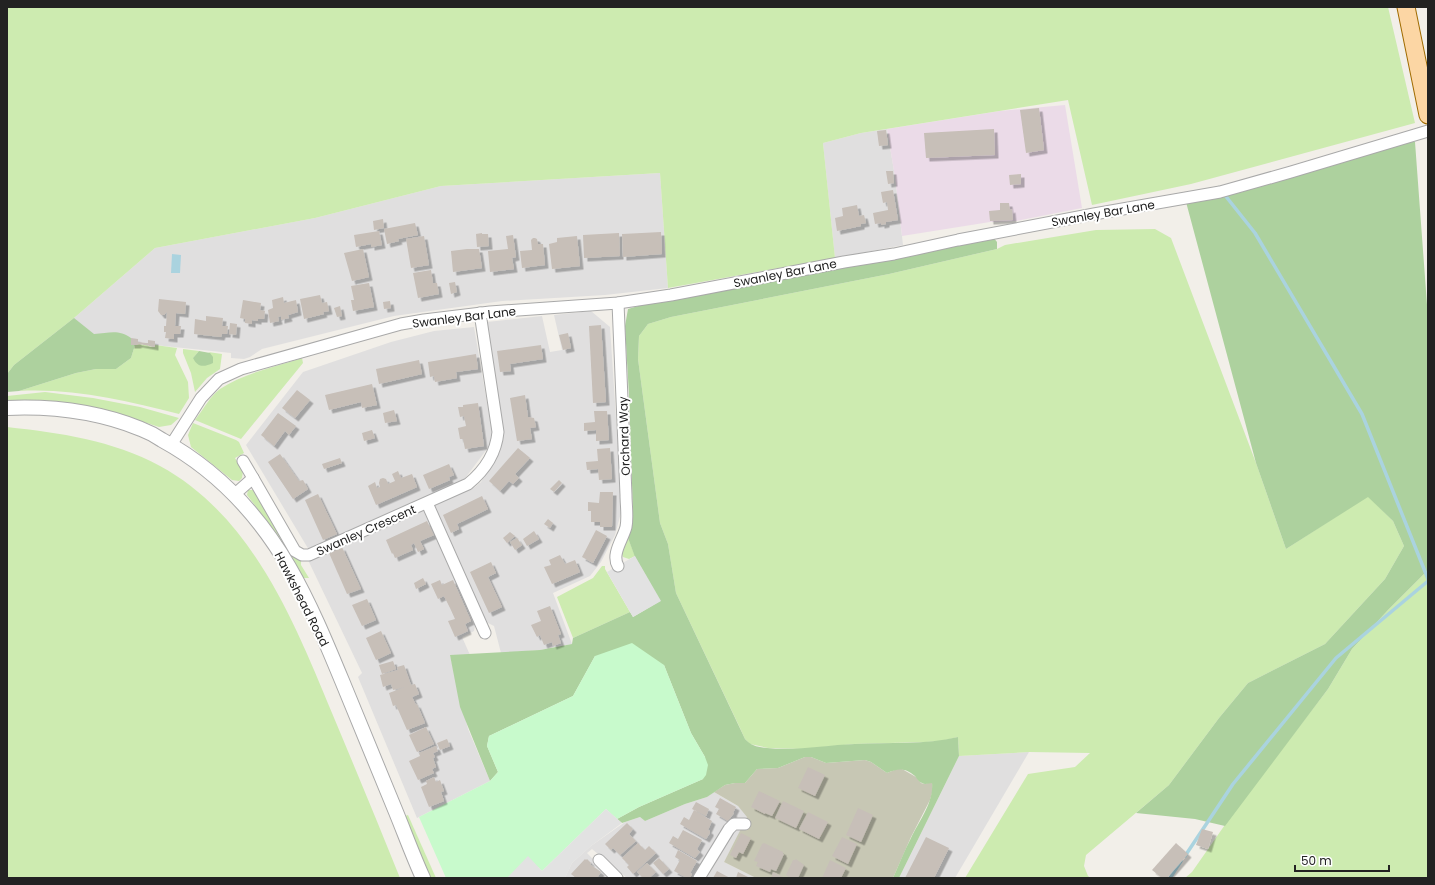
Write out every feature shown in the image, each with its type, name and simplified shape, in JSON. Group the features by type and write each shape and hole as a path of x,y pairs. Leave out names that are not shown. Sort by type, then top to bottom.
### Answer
{"main road":[{"path":"1406,7 1428,115"}],"street":[{"name":"Swanley Bar Lane","path":"171,445 201,398 219,379 241,369 401,324 480,314 618,303 671,295 894,254 1094,214 1220,192 1428,131"},
{"name":"Orchard Way","path":"618,303 626,495 626,526 616,553 615,561 618,566"},
{"name":"Swanley Crescent","path":"243,461 295,551 302,555 309,555 468,484 474,479 493,453 497,443 498,432 480,314"},
{"name":"Hawkshead Road","path":"7,408 24,407 71,410 109,418 142,429 197,461 234,494 263,528 289,567 312,612 333,658 423,878"},
{"path":"234,494 253,478"},
{"name":"Swanley Crescent","path":"427,503 485,633"},
{"path":"699,878 729,829 737,823 745,824"},
{"path":"599,860 617,878"}],"shaded area":[{"path":"1065,105 1082,208 1016,221 990,222 902,236 895,177 887,129 1000,111"},
{"path":"887,129 895,177 903,245 835,258 823,143 861,133"},
{"path":"660,173 668,288 605,295 502,301 394,316 262,349 244,359 231,358 231,353 88,338 12,377 74,318 155,248 315,218 441,186"},
{"path":"591,311 610,327 622,509 615,535 601,562 590,576 553,593 572,644 540,650 501,653 494,626 484,621 433,505 475,487 481,482 499,451 503,440 503,427 487,322 542,316 550,352 562,350 554,315"},
{"path":"474,327 492,432 492,438 487,449 463,481 309,550 246,445 303,372 391,342 434,331"},
{"path":"424,509 476,620 474,631 462,637 470,655 450,655 468,729 490,781 417,818 358,677 362,673 308,560"},
{"path":"635,556 661,601 633,617 607,572"},
{"path":"1029,752 955,878 899,878 959,756"},
{"path":"805,757 811,757 826,763 865,760 871,762 887,773 897,769 902,769 916,777 921,783 924,784 932,782 933,790 930,800 911,837 893,878 756,878 724,862 747,817 738,806 714,792 725,785 745,783 757,769 778,768"},
{"path":"714,792 738,806 748,817 729,821 692,878 627,878 592,849 587,853 611,878 565,878 572,863 591,846 625,822 640,817 645,821 685,804 707,797"},
{"path":"606,809 622,823 591,846 572,863 565,878 507,878 528,856 542,871"},
{"path":"738,829 741,830 724,862 756,878 707,878 733,833"}],"green space":[{"path":"7,7 1388,7 1415,123 1191,184 1092,205 1068,100 861,133 823,143 835,258 668,288 660,173 441,186 315,218 155,248 74,318 14,365 7,374"},
{"path":"1405,142 1415,142 1428,318 1428,570 1352,649 1328,689 1225,826 1195,819 1136,813 1169,785 1219,718 1248,683 1325,644 1385,579 1404,546 1393,521 1368,497 1286,549 1256,463 1186,202"},
{"path":"1155,229 1171,238 1256,463 1286,549 1368,496 1393,521 1404,546 1385,579 1325,644 1248,683 1219,718 1169,785 1086,855 1084,866 1088,876 1091,878 965,878 1028,774 1075,767 1090,753 1029,752 959,756 958,737 941,741 854,744 803,749 768,748 750,744 745,739 676,593 668,544 660,523 638,359 639,336 648,324 671,317 889,274 997,249 1005,245 1096,230"},
{"path":"993,237 997,242 997,249 889,274 671,317 648,324 639,336 638,359 660,523 668,544 676,593 745,739 752,745 758,747 789,749 855,744 920,742 946,740 958,737 959,756 899,878 893,878 908,843 931,797 932,783 921,783 915,776 905,770 895,770 887,773 871,762 865,760 826,763 811,757 805,757 778,768 757,769 745,783 725,785 707,797 685,804 645,821 640,817 622,823 617,819 639,807 703,779 705,757 691,733 664,665 595,656 573,696 489,736 487,746 498,772 490,781 460,707 450,655 540,650 572,644 573,638 630,612 633,617 660,601 635,557 628,538 633,513 625,326 628,309 645,304"},
{"path":"74,318 94,334 109,332 127,335 131,338 131,344 135,345 131,358 116,369 96,369 76,373 19,391 7,392 7,374 14,365"},
{"path":"137,344 154,347 155,345 177,348 175,355 188,382 189,398 179,414 100,396 60,392 19,391 76,373 96,369 116,369 131,358 135,345"},
{"path":"183,349 199,351 193,358 210,353 208,352 222,354 220,369 207,378 195,392 191,373 183,353"},
{"path":"199,351 210,353 213,357 213,363 204,366 197,364 193,358"},
{"path":"302,358 303,363 241,439 195,420 213,395 229,383 260,371"},
{"path":"45,392 93,398 140,407 179,418 171,425 159,427 113,412 72,404 55,401 7,400 7,396"},
{"path":"193,423 239,442 244,453 235,458 243,471 242,478 239,481 232,480 191,447 188,435"},
{"path":"7,427 85,439 142,457 160,466 192,487 220,513 245,542 266,574 285,608 317,678 400,878 7,878"},
{"path":"248,490 255,491 295,558 301,560 301,565 309,578 303,578 280,538 247,495"},
{"path":"628,538 635,556 629,559 623,557 622,554"},
{"path":"602,566 605,566 605,569 630,612 573,638 557,597 593,578"},
{"path":"1428,570 1428,878 1185,878 1192,872 1236,809 1328,689 1352,649"},
{"path":"632,643 664,665 691,733 708,765 706,775 703,779 639,807 617,819 606,809 542,871 538,867 507,878 446,878 419,817 490,781 498,772 487,746 489,736 573,696 595,656"},
{"path":"408,815 436,878 430,877 405,816"}],"water":[{"path":"172,254 181,255 180,273 171,273"}],"building":[{"path":"1039,108 1044,150 1026,153 1020,110"},
{"path":"994,129 995,155 926,158 924,133"},
{"path":"886,130 888,145 879,146 877,131"},
{"path":"886,171 893,171 894,183 888,184"},
{"path":"1021,174 1021,184 1010,185 1009,175"},
{"path":"893,190 898,220 886,222 886,224 881,225 881,223 875,224 873,213 888,210 887,202 883,203 881,192"},
{"path":"1000,203 1009,203 1010,210 1012,209 1013,220 990,221 989,211 1000,210"},
{"path":"857,205 859,216 864,215 866,223 861,224 861,226 837,231 835,218 843,216 842,208"},
{"path":"383,219 384,228 374,230 373,221"},
{"path":"415,223 418,235 398,239 399,241 387,244 384,229"},
{"path":"379,231 382,245 371,247 371,244 356,247 354,235"},
{"path":"661,232 662,254 623,257 622,234"},
{"path":"619,233 620,256 584,258 583,235"},
{"path":"476,234 488,234 489,246 477,247"},
{"path":"513,235 516,257 512,258 514,269 490,272 488,251 508,249 506,236"},
{"path":"424,236 429,265 411,268 406,239"},
{"path":"577,236 580,266 552,269 549,244 557,242 557,238"},
{"path":"533,238 537,239 538,244 543,244 545,265 522,268 520,251 532,250 531,240"},
{"path":"363,249 369,277 352,281 344,253"},
{"path":"479,249 482,268 453,272 451,251"},
{"path":"431,270 433,283 437,283 439,294 418,298 413,273"},
{"path":"455,282 457,292 451,294 449,283"},
{"path":"369,283 374,307 353,311 351,300 354,300 351,286"},
{"path":"320,295 322,303 327,302 329,311 323,312 324,314 304,319 300,299"},
{"path":"283,297 284,303 296,300 298,312 288,315 289,318 281,320 281,316 278,317 279,321 270,323 268,310 273,308 272,300"},
{"path":"159,299 186,302 185,314 176,313 175,326 181,326 180,334 174,334 174,339 165,338 166,332 164,332 164,326 166,326 167,312 164,315 161,315 158,311"},
{"path":"243,300 261,303 260,310 265,311 264,319 258,319 258,321 252,320 252,324 245,323 245,319 240,318"},
{"path":"390,301 391,308 384,309 383,302"},
{"path":"340,306 342,316 337,317 334,308"},
{"path":"206,316 223,318 222,326 228,326 227,334 222,334 221,337 194,334 195,319 206,321"},
{"path":"230,323 237,324 236,335 229,334"},
{"path":"601,325 606,402 593,403 589,326"},
{"path":"568,333 571,348 563,350 559,335"},
{"path":"131,338 138,339 138,342 146,343 148,343 148,340 155,341 155,347 139,344 131,345"},
{"path":"541,345 543,359 510,364 511,371 500,372 497,351"},
{"path":"476,354 478,369 456,372 457,378 435,382 434,376 430,377 428,362"},
{"path":"419,360 422,374 379,384 376,369"},
{"path":"372,384 377,405 362,408 361,402 329,410 325,395"},
{"path":"297,390 310,400 295,418 282,408"},
{"path":"525,395 528,417 534,418 536,427 530,428 532,439 517,441 510,398"},
{"path":"478,403 484,446 465,449 463,439 460,439 458,428 466,426 464,416 460,417 458,407"},
{"path":"394,410 397,421 385,423 383,413"},
{"path":"594,411 607,411 609,440 596,441 596,430 584,431 584,423 595,422"},
{"path":"278,413 296,426 289,435 285,431 274,446 261,435"},
{"path":"372,430 375,438 364,441 362,433"},
{"path":"518,448 530,458 515,474 519,478 513,484 509,481 500,491 489,481"},
{"path":"610,448 612,479 599,480 598,469 587,470 586,462 598,461 597,449"},
{"path":"280,454 299,481 303,480 308,489 293,499 268,462"},
{"path":"340,458 342,463 324,469 322,464"},
{"path":"449,464 454,475 449,477 450,480 429,489 423,475"},
{"path":"398,471 401,478 412,474 417,487 376,505 368,486 375,482 377,488 380,487 380,479 383,478 386,479 388,484 395,481 392,474"},
{"path":"559,480 562,483 554,492 550,489"},
{"path":"600,492 613,492 612,527 600,527 600,522 591,522 591,511 588,511 588,502 599,503"},
{"path":"318,494 337,534 323,540 305,500"},
{"path":"482,496 488,509 457,524 459,529 451,533 443,515"},
{"path":"548,519 553,523 550,528 544,524"},
{"path":"427,521 434,535 420,541 424,549 418,552 414,543 411,545 413,550 395,558 386,540"},
{"path":"596,530 607,536 593,563 582,557"},
{"path":"534,531 539,539 527,546 523,539"},
{"path":"510,532 515,536 507,543 503,538"},
{"path":"517,538 522,545 515,550 510,542"},
{"path":"342,547 361,589 347,594 329,553"},
{"path":"560,555 565,564 575,560 580,572 552,584 544,567 551,565 549,560"},
{"path":"491,562 496,573 488,577 502,607 489,613 470,572"},
{"path":"423,578 426,584 416,589 414,583"},
{"path":"440,580 442,585 453,580 471,621 465,624 468,631 455,637 448,621 455,619 444,596 438,599 431,584"},
{"path":"367,599 376,620 362,626 352,605"},
{"path":"550,606 561,634 558,635 561,643 553,646 552,642 544,645 540,635 537,637 531,625 541,621 537,611"},
{"path":"381,631 391,653 376,660 366,638"},
{"path":"393,661 396,669 382,674 379,665"},
{"path":"404,665 411,685 415,684 419,694 412,697 416,705 417,704 425,723 407,730 396,705 393,706 389,693 405,687 393,690 391,684 383,687 380,675 398,670 397,667"},
{"path":"426,727 434,744 417,752 409,735"},
{"path":"447,739 450,746 440,750 437,743"},
{"path":"436,746 438,751 433,753 436,767 432,769 434,773 418,780 409,761 420,756 419,753"},
{"path":"808,767 825,775 815,796 798,788"},
{"path":"434,777 436,782 440,780 444,791 441,792 444,801 429,807 421,787 427,784 426,781"},
{"path":"759,791 780,801 772,816 751,807"},
{"path":"720,798 736,807 734,813 728,821 716,814 719,809 715,807"},
{"path":"783,801 804,811 796,828 775,818"},
{"path":"696,802 709,809 706,816 692,809"},
{"path":"858,808 873,815 861,842 846,835"},
{"path":"694,810 712,821 708,830 710,833 706,839 680,824 684,817 689,820"},
{"path":"808,812 828,822 819,839 799,829"},
{"path":"627,823 633,829 629,834 636,841 620,855 613,848 611,850 605,844"},
{"path":"1202,829 1213,832 1208,849 1196,845"},
{"path":"683,830 702,840 697,849 700,852 695,858 669,843 673,836 678,839"},
{"path":"741,833 751,838 743,854 739,852 736,858 730,855"},
{"path":"842,837 857,844 848,864 832,856"},
{"path":"926,837 949,848 934,878 905,878"},
{"path":"638,843 645,850 649,846 656,853 633,874 627,867 629,865 622,858"},
{"path":"764,843 783,852 784,854 776,871 771,869 770,872 756,866 758,862 754,861 762,844"},
{"path":"1176,843 1188,854 1167,878 1162,878 1152,870"},
{"path":"678,850 697,861 690,873 692,874 690,878 687,878 674,871 680,860 675,857"},
{"path":"659,858 669,869 663,874 653,863"},
{"path":"585,859 587,859 591,865 601,872 597,878 576,878 571,874"},
{"path":"796,859 804,865 798,878 790,878 786,875 793,860"},
{"path":"830,860 846,868 841,878 822,878"},
{"path":"647,863 656,872 649,878 643,878 637,872"},
{"path":"717,871 730,878 713,878"},
{"path":"738,872 750,878 736,878"},
{"path":"773,872 785,878 771,878"}],"waterway":[{"path":"1224,194 1255,233 1362,414 1428,579"},
{"path":"1185,856 1233,784 1336,658 1428,581"},
{"path":"1170,878 1181,861"}]}
